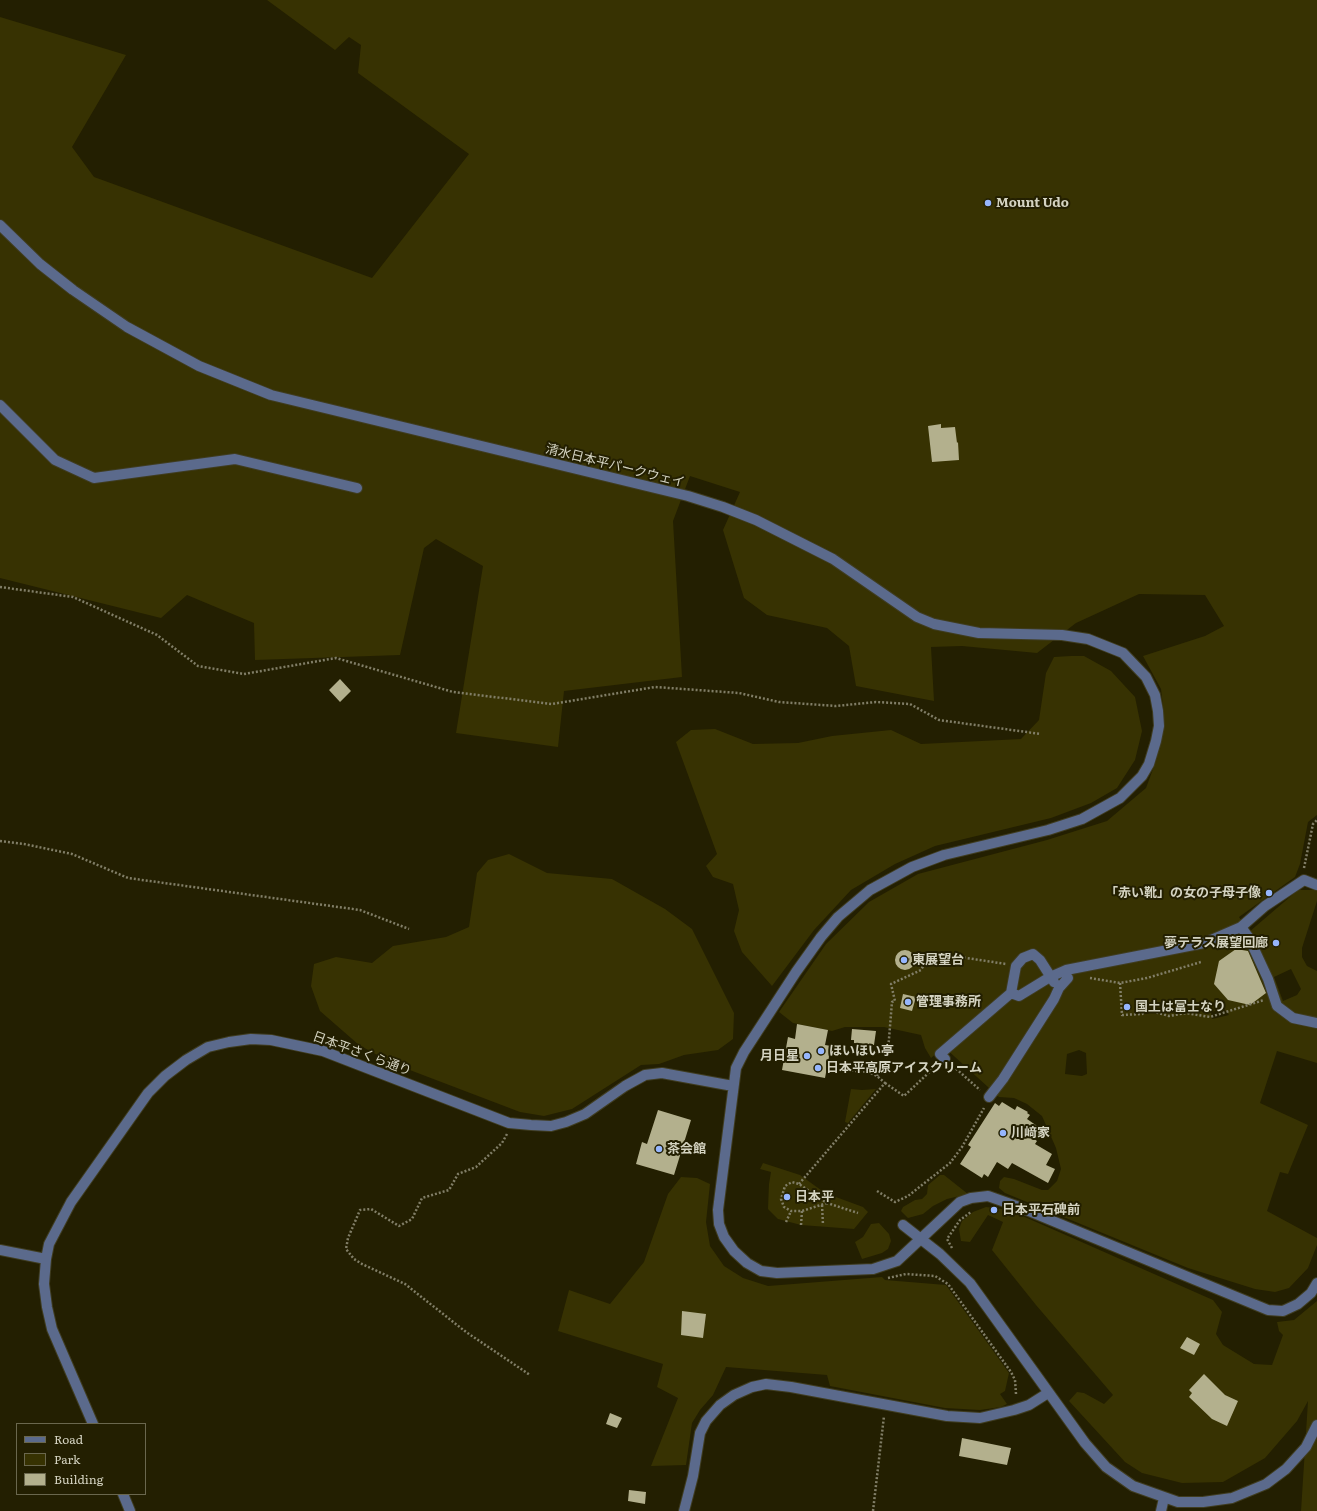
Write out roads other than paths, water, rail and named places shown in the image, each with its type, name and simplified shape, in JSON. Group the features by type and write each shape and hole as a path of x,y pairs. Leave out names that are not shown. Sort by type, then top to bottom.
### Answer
{"street":[{"name":"清水日本平パークウェイ","path":"0,225 40,264 73,290 127,327 199,366 271,396 688,496 723,507 756,520 833,559 917,617 934,624 979,633 1075,637 1088,639 1109,646 1123,653 1136,664 1146,677 1155,695 1159,726 1149,764 1142,776 1120,798 1082,819 1048,830 974,846 938,857 891,877 855,901 821,937 796,972 744,1052 736,1068 718,1210 719,1224 724,1237 734,1251 747,1263 761,1271 777,1273 873,1269 897,1261 960,1202 971,1198 988,1196 1019,1206 1268,1310 1283,1311 1298,1304 1311,1293 1317,1283"},
{"path":"0,405 55,460 94,478 235,459 357,488"},
{"path":"1011,993 1019,996 1050,977 1066,970 1204,943 1240,927 1265,906 1304,880 1317,886"},
{"path":"1240,927 1249,938 1268,979 1277,1006 1292,1018 1317,1023"},
{"path":"944,1058 940,1054 1011,993 1016,966 1023,958 1033,954 1040,960 1050,977 1059,988"},
{"path":"989,1097 1003,1079 1054,1000 1059,988 1068,978"},
{"name":"日本平さくら通り","path":"93,1423 52,1329 44,1284 49,1244 71,1202 148,1093 165,1076 186,1060 208,1047 251,1039 290,1043 323,1051 413,1087 513,1123 551,1126 566,1122 585,1114 625,1086 645,1075 662,1073 733,1086"},
{"path":"903,1225 940,1254 970,1283 1085,1443 1106,1467 1133,1486 1178,1502 1203,1502 1232,1498 1266,1484 1286,1469 1306,1447 1317,1425"},
{"path":"0,1250 46,1259"},
{"path":"684,1511 693,1476 700,1433 706,1421 720,1405 734,1395 752,1387 766,1384 791,1387 885,1406 947,1416 980,1418 1029,1405 1048,1393"},
{"path":"123,1495 130,1511"},
{"path":"1161,1511 1164,1498"}],"place":[{"name":"Mount Udo","path":"988,203"},
{"name":"「赤い靴」の女の子母子像","path":"1269,893"},
{"name":"夢テラス展望回廊","path":"1276,943"},
{"name":"東展望台","path":"904,960"},
{"name":"管理事務所","path":"908,1002"},
{"name":"国土は富士なり","path":"1127,1007"},
{"name":"ほいほい亭","path":"821,1051"},
{"name":"月日星","path":"807,1056"},
{"name":"日本平高原アイスクリーム","path":"818,1068"},
{"name":"川﨑家","path":"1003,1133"},
{"name":"茶会館","path":"659,1149"},
{"name":"日本平","path":"787,1197"},
{"name":"日本平石碑前","path":"994,1210"}]}
